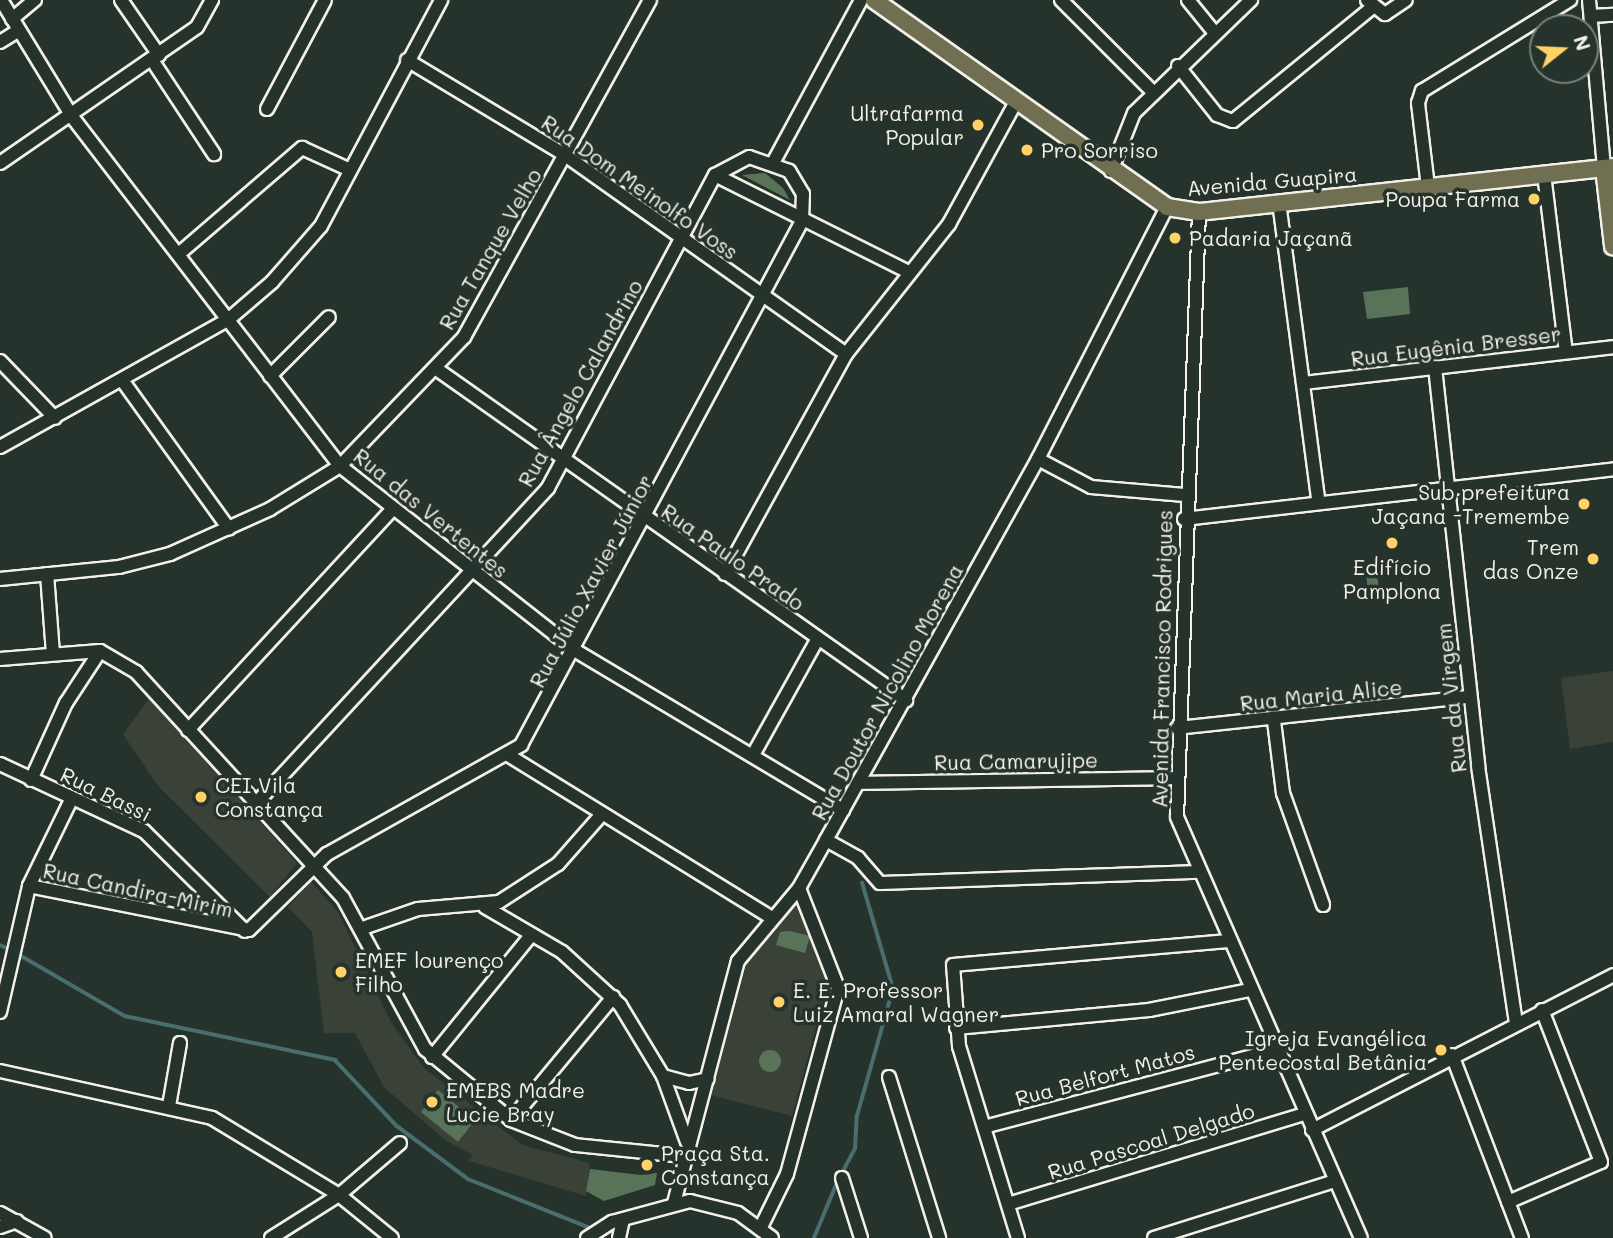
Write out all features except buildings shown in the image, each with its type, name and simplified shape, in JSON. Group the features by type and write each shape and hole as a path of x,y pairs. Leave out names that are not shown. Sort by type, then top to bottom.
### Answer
{"main road":[{"name":"Avenida Guapira","path":"874,0 1017,100 1111,171 1167,207 1199,212 1609,167"},
{"path":"1609,167 1613,246"}],"street":[{"name":"Rua das Vertentes","path":"1,0 73,118 181,252 270,376 340,466 576,651 843,810"},
{"path":"0,42 35,0"},
{"path":"121,0 214,154"},
{"path":"0,163 73,118 197,27 212,0"},
{"path":"267,109 325,0"},
{"path":"0,447 229,318 305,248 350,170 440,0"},
{"name":"Rua Tanque Velho","path":"0,579 141,563 229,529 340,466 438,370 487,299 650,0"},
{"path":"774,161 861,0"},
{"path":"1061,0 1153,92"},
{"path":"1188,0 1213,31"},
{"path":"1111,171 1130,120 1153,92 1213,31 1251,0"},
{"path":"1178,66 1217,115 1233,121 1370,4 1385,14 1406,0"},
{"path":"1428,187 1418,103 1422,91 1570,0"},
{"name":"Rua Dom Meinolfo Voss","path":"407,60 565,155 846,354"},
{"path":"1599,83 1609,167"},
{"path":"725,574 846,354 961,206 1017,100"},
{"path":"181,252 302,148 350,170"},
{"path":"802,220 799,186 774,161 741,158 715,175 802,220 909,272"},
{"path":"1544,174 1566,352"},
{"name":"Rua Ângelo Calandrino","path":"254,806 539,500 564,460 715,175"},
{"path":"1279,202 1318,500"},
{"name":"Rua Doutor Nicolino Morena","path":"674,1203 687,1142 708,1079 738,961 799,888 906,700 1038,459 1167,207"},
{"name":"Avenida Francisco Rodrigues","path":"1199,212 1184,519 1175,778 1177,817 1228,941 1361,1238"},
{"name":"Rua Júlio Xavier Júnior","path":"242,931 314,865 508,755 529,735 766,298 802,220"},
{"path":"270,376 329,317"},
{"name":"Rua Eugênia Bresser","path":"1303,383 1613,347"},
{"path":"0,361 55,418"},
{"name":"Rua da Virgem","path":"1436,367 1469,697 1516,1022"},
{"name":"Rua Paulo Prado","path":"438,370 817,640 906,700"},
{"path":"122,380 229,529"},
{"path":"1038,459 1091,487 1185,495"},
{"path":"1184,519 1318,500 1613,469"},
{"path":"188,730 393,509"},
{"path":"47,574 53,654"},
{"path":"753,755 817,640"},
{"path":"31,779 66,703 100,652"},
{"path":"0,660 100,652 136,672 254,806 314,865 363,928 400,1010 432,1057 510,1120 575,1145 684,1156"},
{"name":"Rua Maria Alice","path":"1177,728 1274,721 1469,697"},
{"path":"1274,721 1283,793 1323,905"},
{"path":"508,755 601,815 772,918"},
{"name":"Rua Bassi","path":"0,764 144,831 242,931"},
{"name":"Rua Camarujipe","path":"858,783 1175,778"},
{"path":"0,1012 29,886 72,798"},
{"path":"363,928 418,909 485,907 542,877 601,815"},
{"path":"826,840 858,858 880,883 1200,872"},
{"name":"Rua Candira-Mirim","path":"29,886 242,931"},
{"path":"761,1227 787,1174 838,988 799,888"},
{"path":"485,907 572,959 613,997 663,1076 687,1142"},
{"path":"432,1057 531,935"},
{"path":"1018,1238 956,1028 952,972 960,960 1228,941"},
{"path":"1312,1130 1516,1022 1613,975"},
{"path":"956,1028 1149,1010 1250,989"},
{"path":"510,1120 613,997"},
{"path":"1508,1202 1601,1162 1542,1010"},
{"path":"169,1106 180,1043"},
{"name":"Rua Belfort Matos","path":"984,1127 1276,1050"},
{"path":"1452,1055 1522,1238"},
{"path":"0,1071 169,1106 225,1124 339,1195 392,1238"},
{"path":"663,1076 690,1083 708,1079"},
{"path":"889,1077 939,1238"},
{"name":"Rua Pascoal Delgado","path":"1008,1204 1305,1114"},
{"path":"271,1238 339,1195 400,1143"},
{"path":"842,1178 861,1238"},
{"path":"1154,1238 1335,1181"},
{"path":"589,1237 618,1228 674,1203 714,1204 761,1227 772,1238"},
{"path":"0,1213 45,1238"},
{"path":"0,1227 17,1221"}],"shaded area":[{"path":"1613,671 1613,742 1570,749 1561,678"},
{"name":"CEI Vila Constança","path":"149,699 297,863 270,897 158,786 123,734"},
{"path":"311,882 338,912 391,1022 423,1067 522,1145 590,1163 586,1196 469,1161 473,1155 445,1140 384,1087 355,1033 324,1033 312,932 288,907"},
{"name":"E. E. Professor Luiz Amaral Wagner","path":"797,904 829,979 792,1116 711,1095 748,958"}],"green space":[{"path":"765,173 783,188 790,200 742,175"},
{"path":"1408,287 1410,314 1367,319 1363,292"},
{"path":"1377,572 1380,600 1369,601 1366,573"},
{"path":"790,931 810,936 805,953 776,945 780,932"},
{"path":"770,1050 778,1053 781,1061 778,1069 770,1072 762,1069 759,1061 762,1053"},
{"path":"438,1090 475,1120 458,1142 421,1112"},
{"path":"590,1169 641,1175 657,1173 655,1185 604,1201 586,1191"}],"waterway":[{"path":"842,1173 855,1149 857,1116 893,989 862,883"},
{"path":"0,945 11,950"},
{"path":"18,954 125,1016 335,1060 397,1126 468,1179 593,1229"},
{"path":"814,1238 838,1180"}],"place":[{"name":"Ultrafarma Popular","path":"978,125"},
{"name":"Pro Sorriso","path":"1027,150"},
{"name":"Poupa Farma","path":"1534,199"},
{"name":"Padaria Jaçanã","path":"1175,238"},
{"name":"Sub prefeitura Jaçana -Tremembe","path":"1584,504"},
{"name":"Edifício Pamplona","path":"1392,543"},
{"name":"Trem das Onze","path":"1593,559"},
{"name":"CEI Vila Constança","path":"201,797"},
{"name":"EMEF lourenço Filho","path":"341,972"},
{"name":"E. E. Professor Luiz Amaral Wagner","path":"779,1002"},
{"name":"Igreja Evangélica Pentecostal Betânia","path":"1441,1050"},
{"name":"EMEBS Madre Lucie Bray","path":"432,1102"},
{"name":"Praça Sta. Constança","path":"647,1165"}]}
